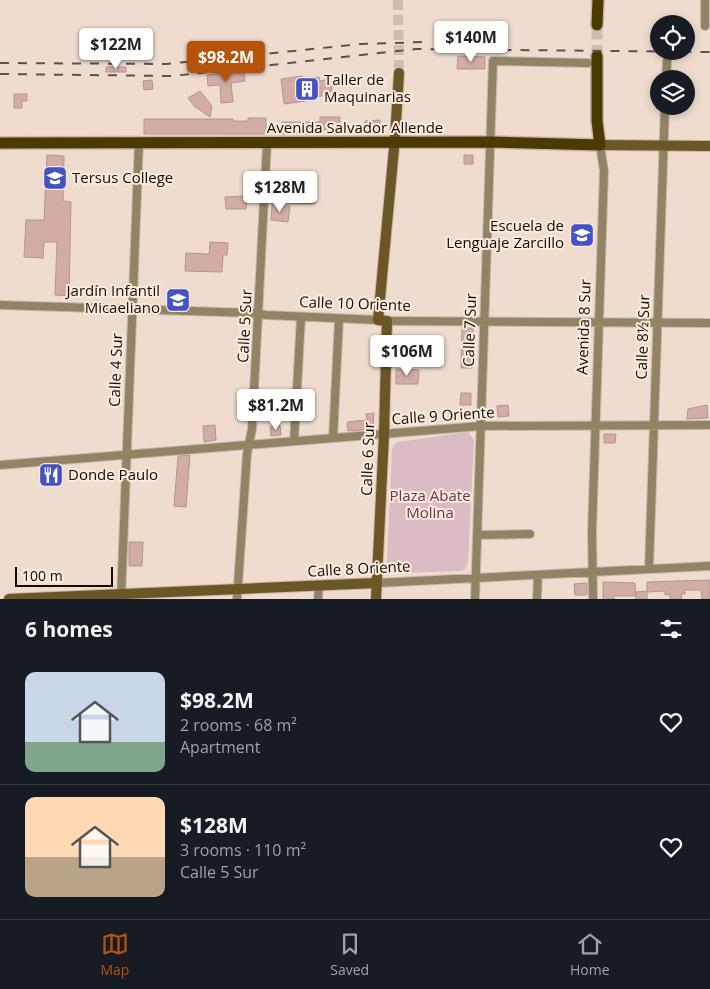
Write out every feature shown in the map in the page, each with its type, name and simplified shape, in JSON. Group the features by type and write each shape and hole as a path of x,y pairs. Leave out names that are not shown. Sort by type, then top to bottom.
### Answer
{"main road":[{"path":"597,25 598,0"},
{"name":"Avenida 8 Sur","path":"592,59 600,145"},
{"name":"Avenida Salvador Allende","path":"0,143 491,142 600,145"}],"street":[{"path":"705,0 705,26"},
{"name":"Calle 7 Sur","path":"475,599 493,61 592,59"},
{"path":"666,70 667,61"},
{"name":"Calle 6 Sur","path":"376,599 384,434 382,321 399,73"},
{"name":"Calle 8½ Sur","path":"649,568 665,115"},
{"name":"Calle 4 Sur","path":"121,597 139,142"},
{"name":"Calle 5 Sur","path":"237,594 247,454 252,429 266,143"},
{"name":"Avenida Salvador Allende","path":"600,145 710,146"},
{"name":"Avenida 8 Sur","path":"593,599 592,532 604,170 600,145"},
{"path":"264,199 312,200"},
{"name":"Calle 10 Oriente","path":"0,305 259,314 382,321 710,323"},
{"path":"294,441 301,317"},
{"path":"332,438 339,319"},
{"name":"Calle 9 Oriente","path":"0,465 481,426 710,425"},
{"path":"477,534 530,534"},
{"path":"710,560 710,566"},
{"name":"Calle 8 Oriente","path":"9,599 237,594 319,586 710,566"},
{"path":"537,599 538,575"},
{"path":"318,599 319,586"}],"green space":[{"name":"Plaza Abate Molina","path":"468,432 474,440 468,561 466,568 461,571 396,573 387,563 392,448 397,442"}],"building":[{"path":"458,56 485,57 485,69 457,69"},
{"path":"106,67 126,67 126,72 106,72"},
{"path":"244,70 245,81 231,83 233,102 221,103 220,85 208,86 207,75"},
{"name":"Taller de Maquinarias","path":"302,76 303,79 319,77 320,81 330,79 332,91 321,92 322,96 305,98 306,101 284,104 281,79"},
{"path":"152,80 153,89 144,90 143,81"},
{"path":"200,91 212,106 210,117 194,106 188,98"},
{"path":"14,94 27,94 27,101 22,101 22,108 14,108"},
{"path":"320,117 340,117 340,130 314,130 314,134 282,134 282,132 277,132 277,125 282,125 282,122 320,122"},
{"path":"248,118 266,118 266,134 144,134 144,119 233,119 233,121 248,121"},
{"path":"380,120 380,133 365,133 365,121"},
{"path":"47,155 64,156 63,201 71,202 69,296 55,295 57,242 44,242 43,258 24,257 26,220 44,220"},
{"path":"464,155 473,155 473,164 464,164"},
{"path":"247,196 246,209 226,209 225,197"},
{"path":"272,205 290,206 288,222 271,220"},
{"path":"210,242 228,243 227,255 223,255 222,272 185,271 186,253 209,254"},
{"path":"462,328 473,328 472,368 461,368"},
{"path":"396,369 419,370 418,384 396,384"},
{"path":"461,393 471,393 471,405 460,405"},
{"path":"508,405 509,416 498,417 497,406"},
{"path":"707,405 708,418 687,419 688,409"},
{"path":"374,413 373,429 348,431 347,422 367,420 366,414"},
{"path":"215,425 216,440 204,442 203,426"},
{"path":"280,426 281,435 271,436 270,427"},
{"path":"604,434 616,434 615,443 604,443"},
{"path":"190,455 186,507 174,506 178,456"},
{"path":"129,542 143,542 142,566 129,566"},
{"path":"710,580 710,599 702,599 701,590 685,590 685,594 681,594 682,599 670,599 670,594 665,595 665,591 647,592 647,582"},
{"path":"603,582 635,583 636,596 614,596 614,599 603,599"},
{"path":"587,583 587,595 575,595 574,584"},
{"path":"647,591 647,599 636,599 636,592"}],"tunnel":[{"path":"398,0 399,73"},
{"path":"597,25 597,56"}],"railway":[{"path":"0,63 166,64 361,44 424,42"},
{"path":"0,74 172,76 416,49 710,52"}],"place":[{"name":"Taller de Maquinarias","path":"307,89"},
{"name":"Tersus College","path":"55,178"},
{"name":"Escuela de Lenguaje Zarcillo","path":"582,235"},
{"name":"Jardín Infantil Micaeliano","path":"178,300"},
{"name":"Donde Paulo","path":"51,475"}]}
